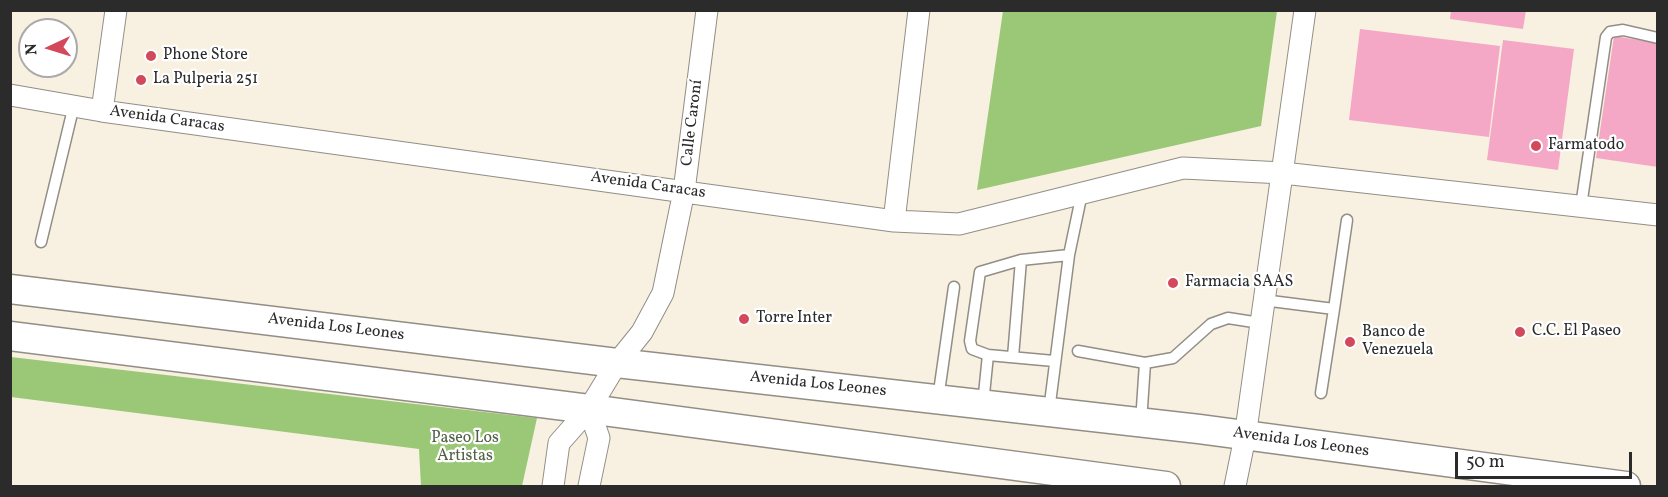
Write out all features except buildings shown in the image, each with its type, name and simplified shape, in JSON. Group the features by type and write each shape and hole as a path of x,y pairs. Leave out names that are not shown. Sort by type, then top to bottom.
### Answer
{"street":[{"path":"102,111 116,10"},
{"name":"Calle Caroní","path":"553,486 559,443 589,409 617,363 642,332 663,293 684,191 707,10"},
{"path":"894,221 919,10"},
{"path":"1235,486 1245,436 1305,10"},
{"name":"Avenida Caracas","path":"10,95 102,111 894,221 958,224 1183,168 1283,173 1658,215"},
{"name":"Avenida Los Leones","path":"10,289 617,363 1141,422 1626,486"},
{"path":"10,336 589,409 1166,486"},
{"path":"589,409 598,438 589,486"}],"lane":[{"path":"1581,206 1606,37 1610,32 1623,30 1658,38"},
{"path":"40,242 74,105"},
{"path":"1049,411 1069,255 1082,194"},
{"path":"1321,393 1347,220"},
{"path":"1054,361 988,355 972,349 970,341 980,272 1021,260 1069,255"},
{"path":"1013,357 1021,260"},
{"path":"938,399 954,287"},
{"path":"1263,300 1334,309"},
{"path":"1078,351 1145,363 1173,358 1211,324 1228,318 1260,323"},
{"path":"983,404 988,355"},
{"path":"1141,422 1145,363"}],"green space":[{"path":"1003,11 1277,11 1261,126 977,190"},
{"name":"Paseo Los Artistas","path":"11,357 537,418 522,486 421,486 419,449 11,397"}],"place":[{"name":"Phone Store","path":"151,56"},
{"name":"La Pulperia 251","path":"141,80"},
{"name":"Farmatodo","path":"1536,146"},
{"name":"Farmacia SAAS","path":"1173,283"},
{"name":"Torre Inter","path":"744,319"},
{"name":"C.C. El Paseo","path":"1520,332"},
{"name":"Banco de Venezuela","path":"1350,342"}]}
